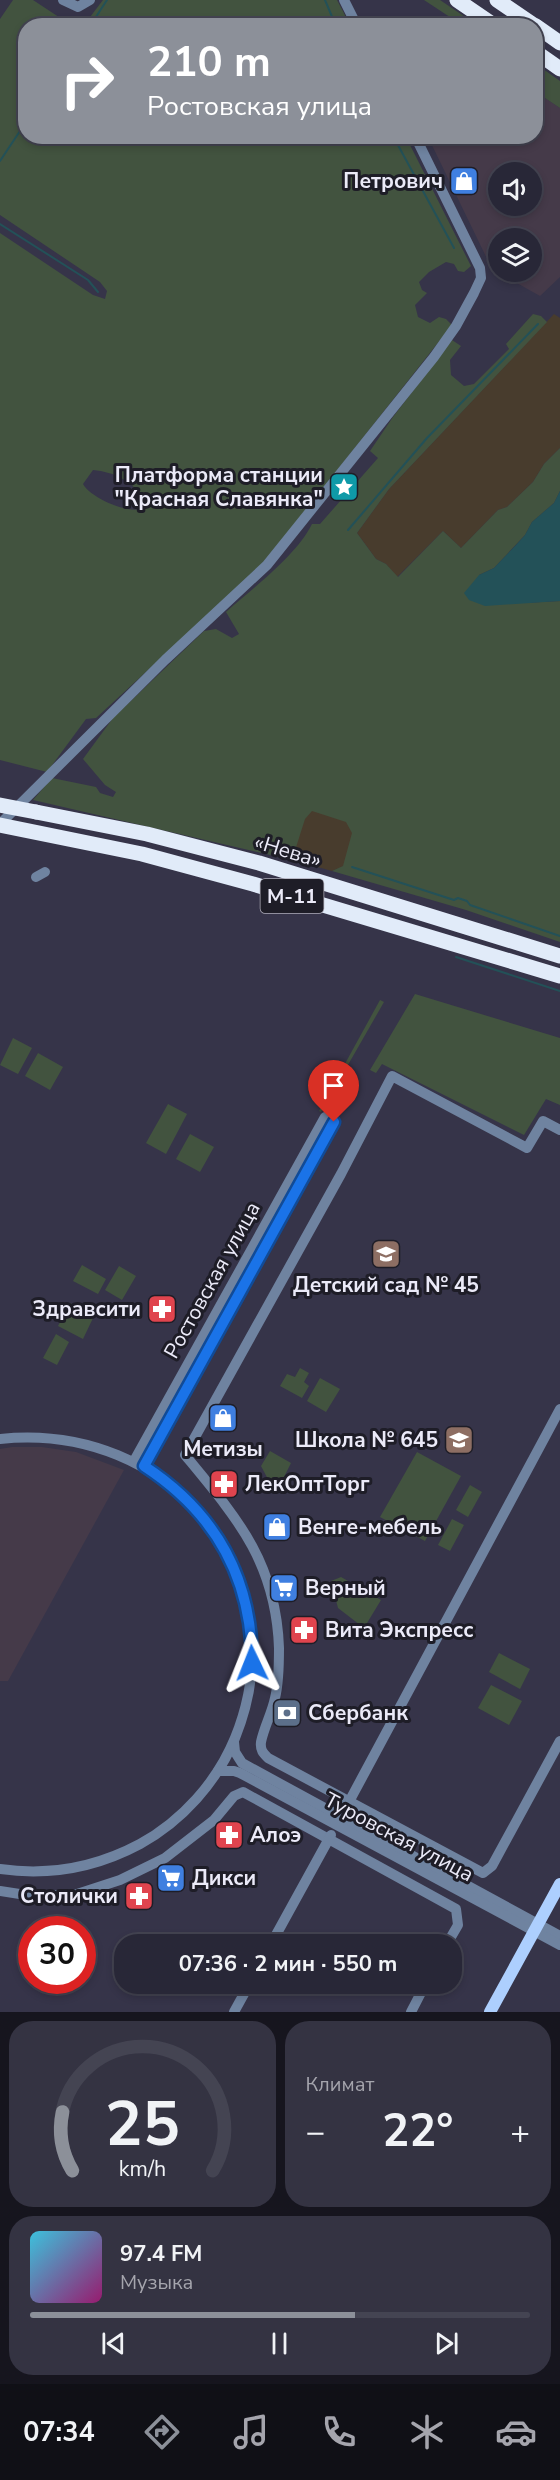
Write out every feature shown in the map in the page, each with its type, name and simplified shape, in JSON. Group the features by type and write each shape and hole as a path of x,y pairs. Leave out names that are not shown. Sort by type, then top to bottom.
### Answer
{"highway":[{"path":"457,0 483,18"},
{"path":"497,0 523,18"},
{"path":"543,31 560,43"},
{"path":"543,57 560,69"},
{"name":"«Нева»","path":"0,805 147,834 259,863 560,956"},
{"name":"«Нева»","path":"0,825 142,854 471,948 560,976"}],"main road":[{"path":"490,2012 560,1884"}],"street":[{"path":"63,0 78,7 90,0"},
{"path":"344,0 353,18"},
{"path":"0,825 165,660 267,565 406,393 465,311 481,278 480,268 419,144"},
{"path":"560,1130 543,1121 527,1148 392,1076 185,1455 221,1498 249,1539 266,1573 277,1616 279,1650 276,1691 261,1743 261,1751 268,1758 483,1873 492,1866 560,1741"},
{"name":"Ростовская улица","path":"139,1464 330,1120"},
{"path":"343,1813 560,1410"},
{"path":"0,1439 24,1437 69,1439 102,1448 139,1464 163,1478 197,1510 224,1547 240,1583 251,1631 252,1663 246,1703 234,1742 218,1771 194,1803 173,1822 150,1839 98,1862 70,1869 42,1872 0,1869"},
{"name":"Туровская улица","path":"234,1742 235,1752 242,1763 536,1928 560,1945"},
{"name":"Туровская улица","path":"218,1771 234,1770 536,1928 560,1936"},
{"path":"0,1891 26,1895 74,1895 120,1880 165,1858 214,1820 234,1796 243,1792 330,1837 456,1909 458,1925 453,1934"},
{"path":"277,1934 330,1837"},
{"path":"234,2012 244,1994"},
{"path":"411,2012 420,1994"}],"shaded area":[{"path":"13,0 33,0 60,18 18,18 18,144 410,144 471,266 464,272 458,271 454,264 446,262 429,272 419,282 422,290 427,293 415,305 418,317 430,323 439,317 446,319 452,325 263,564 96,718 86,719 47,772 0,760 0,233 93,295 105,299 107,291 100,282 0,215 0,19","holes":["93,470 116,475 129,483 140,495 144,502 140,509 126,509 100,499 83,484"]},
{"path":"103,0 337,0 346,18 89,18"},
{"path":"424,0 440,0 467,18 451,18"},
{"path":"543,69 560,81 560,108 543,97"},
{"path":"543,97 560,108 560,277 540,296 515,282 542,282 542,228 488,228 488,261 431,144 543,144"},
{"path":"533,314 541,316 547,322 389,489 357,533 376,559 386,564 398,577 443,531 461,548 498,510 507,507 533,482 544,464 560,448 560,491 554,503 532,522 525,535 494,568 479,575 524,603 560,601 560,942 466,910 332,871 343,866 352,833 346,822 312,811 305,819 292,860 33,800 52,778 96,787 100,793 113,797 116,792 105,785 83,759 113,718 204,631 216,629 232,638 239,634 226,612 296,548 312,524 320,524 378,458 370,451 452,340 461,346 450,360 451,375 464,386 474,384 509,349 506,344"},
{"path":"554,314 560,318 560,448 544,464 533,482 507,507 498,510 461,548 443,531 397,577 386,564 376,559 357,533 389,489"},
{"path":"560,491 560,601 485,606 469,600 464,593 479,575 494,568 525,535 532,522 554,503"},
{"path":"364,791 344,866 332,871 278,856 287,831 273,798"},
{"path":"415,994 560,1038 560,1105 546,1099 524,1135 382,1064 376,1073 370,1070"},
{"path":"380,1000 384,1002 321,1112 319,1111"},
{"path":"13,1038 32,1048 18,1074 0,1065"},
{"path":"38,1053 63,1067 50,1090 25,1076"},
{"path":"168,1104 187,1114 166,1154 146,1143"},
{"path":"190,1134 214,1147 200,1172 176,1159"},
{"path":"82,1265 106,1279 98,1294 73,1281"},
{"path":"119,1266 136,1276 122,1300 105,1290"},
{"path":"70,1303 94,1316 83,1339 58,1326"},
{"path":"56,1334 69,1342 57,1365 43,1358"},
{"path":"300,1368 309,1373 304,1382 309,1386 302,1398 280,1386 287,1374 295,1377"},
{"path":"320,1378 340,1389 326,1412 307,1401"},
{"path":"42,1447 76,1452 124,1470 8,1681 0,1681 0,1449"},
{"path":"270,1451 291,1463 282,1481 270,1483 261,1466"},
{"path":"417,1452 461,1476 425,1541 380,1517"},
{"path":"470,1485 482,1492 468,1517 456,1510"},
{"path":"452,1519 464,1525 450,1551 438,1545"},
{"path":"341,1577 381,1600 364,1628 338,1608 331,1581"},
{"path":"499,1653 530,1669 520,1689 489,1672"},
{"path":"491,1685 522,1701 509,1725 478,1708"}],"waterway":[{"path":"95,18 107,0"},
{"path":"325,0 333,18"},
{"path":"0,161 18,134"},
{"path":"397,144 454,248"},
{"path":"0,224 88,280 98,292"},
{"path":"348,530 427,438 538,324"},
{"path":"352,867 454,900 458,898 467,901 470,905 560,936"},
{"path":"456,957 560,991"}],"place":[{"name":"Петрович","path":"464,181"},
{"name":"Платформа станции \"Красная Славянка\"","path":"344,487"},
{"name":"Детский сад № 45","path":"386,1254"},
{"name":"Здравсити","path":"162,1309"},
{"name":"Метизы","path":"223,1418"},
{"name":"Школа № 645","path":"459,1440"},
{"name":"ЛекОптТорг","path":"224,1484"},
{"name":"Венге-мебель","path":"277,1527"},
{"name":"Верный","path":"284,1588"},
{"name":"Вита Экспресс","path":"304,1630"},
{"name":"Сбербанк","path":"287,1713"},
{"name":"Алоэ","path":"229,1835"},
{"name":"Дикси","path":"171,1878"},
{"name":"Столички","path":"139,1896"}],"route":[{"path":"252,1663 251,1631 245,1599 224,1547 212,1528 181,1493 144,1466 334,1122"}]}
